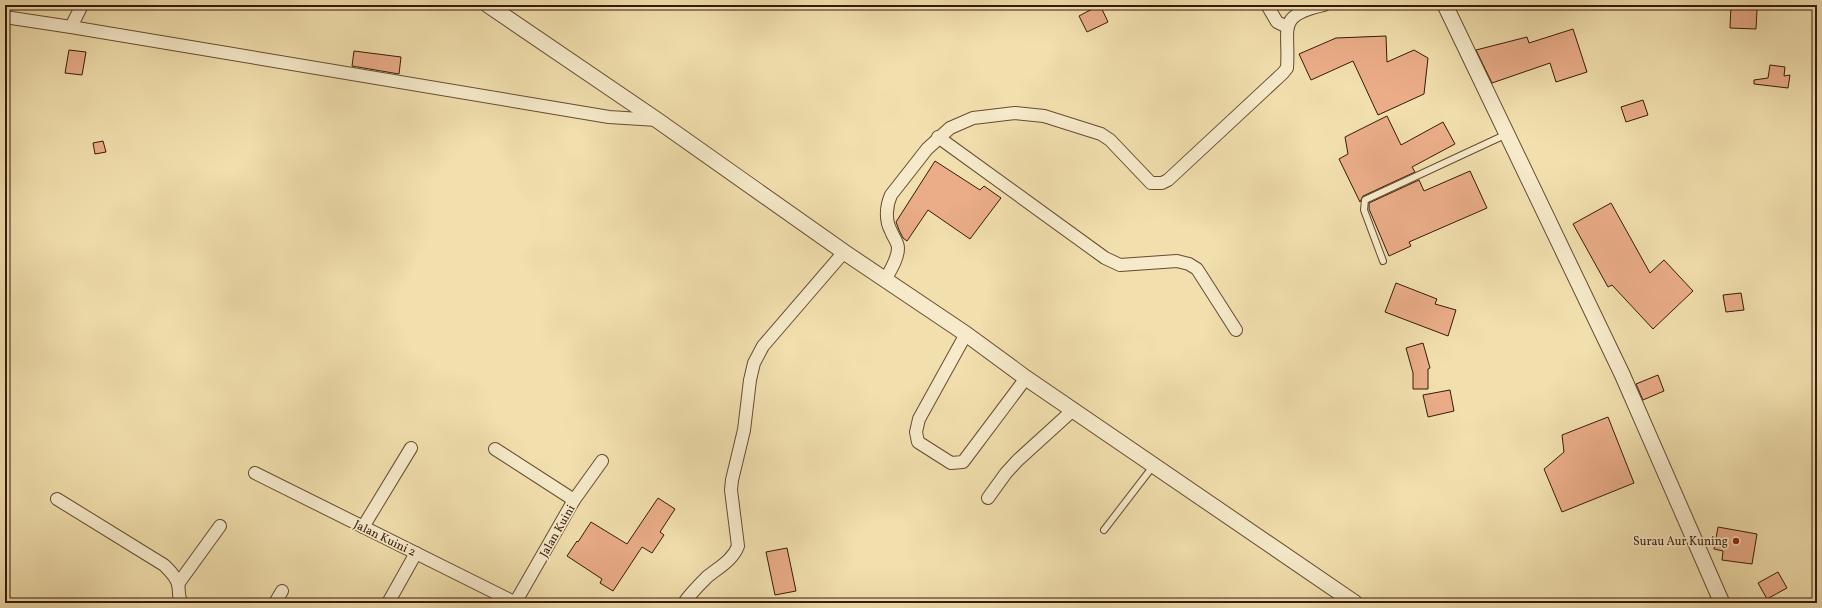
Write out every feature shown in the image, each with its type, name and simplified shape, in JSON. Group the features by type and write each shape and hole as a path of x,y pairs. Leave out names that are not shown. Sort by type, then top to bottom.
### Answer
{"street":[{"path":"71,27 82,5"},
{"path":"488,5 657,120 844,252 966,334 1026,378 1355,603"},
{"path":"1267,5 1277,22 1287,26"},
{"path":"885,280 897,255 898,247 890,230 886,209 891,194 938,138 950,128 973,118 1015,113 1044,116 1101,134 1110,140 1151,182 1162,183 1168,180 1283,73 1287,68 1288,61 1287,26 1290,20 1306,9 1324,5"},
{"path":"1445,5 1622,374 1722,603"},
{"path":"5,17 609,118 657,120"},
{"path":"938,138 1105,258 1120,265 1177,261 1189,264 1197,269 1236,330"},
{"path":"684,603 706,578 731,558 738,546 731,490 744,430 750,380 754,363 763,346 844,252"},
{"path":"966,334 919,419 916,432 918,442 951,463 963,462 1026,378"},
{"path":"988,498 1006,473 1018,460 1073,410"},
{"path":"363,527 411,448"},
{"path":"495,449 574,500"},
{"name":"Jalan Kuini","path":"516,603 574,500 602,461"},
{"name":"Jalan Kuini 2","path":"255,473 516,603"},
{"path":"57,499 164,565 172,572 178,584 178,599 182,603"},
{"path":"178,584 220,526"},
{"path":"388,603 416,553"},
{"path":"276,603 282,591"}],"lane":[{"path":"1383,260 1364,210 1365,200 1507,134"},
{"path":"1104,530 1154,465"}],"building":[{"path":"1100,5 1108,22 1087,32 1079,16"},
{"path":"1731,5 1751,5 1751,8 1757,10 1756,29 1730,28"},
{"path":"1573,29 1587,72 1556,82 1550,63 1492,83 1476,50 1527,37 1529,43"},
{"path":"1386,36 1387,62 1414,50 1428,58 1424,94 1378,115 1353,61 1311,80 1299,54 1336,38"},
{"path":"69,50 86,52 82,75 65,73"},
{"path":"354,51 401,57 399,74 352,66"},
{"path":"1770,65 1785,67 1784,76 1790,75 1788,88 1754,84 1754,80 1768,78"},
{"path":"1643,100 1648,115 1626,122 1621,107"},
{"path":"1387,116 1401,145 1443,122 1455,144 1412,167 1415,172 1363,196 1360,202 1339,159 1348,154 1345,137"},
{"path":"103,141 106,152 95,154 93,143"},
{"path":"935,161 980,190 984,186 1001,198 970,239 928,210 907,241 903,238 899,230 896,222"},
{"path":"1470,171 1487,208 1409,242 1411,246 1389,256 1369,209 1369,203 1419,180 1424,191"},
{"path":"1611,203 1650,273 1664,260 1693,291 1653,329 1612,285 1608,287 1573,224"},
{"path":"1396,283 1437,299 1435,304 1456,310 1448,336 1385,312"},
{"path":"1741,293 1744,310 1726,312 1723,295"},
{"path":"1423,343 1430,368 1428,369 1428,389 1413,389 1413,373 1406,348"},
{"path":"1658,375 1664,391 1643,400 1636,384"},
{"path":"1450,390 1454,411 1428,417 1423,395"},
{"path":"1608,417 1634,483 1562,512 1544,469 1564,452 1562,435"},
{"path":"658,498 675,509 660,532 664,535 652,553 642,547 613,591 600,583 602,579 567,556 591,522 627,544"},
{"name":"Surau Aur Kuning","path":"1718,527 1757,534 1752,564 1722,560 1723,551 1714,549"},
{"path":"787,548 796,591 775,595 766,552"},
{"path":"1778,572 1787,588 1767,599 1758,583"}],"place":[{"name":"Surau Aur Kuning","path":"1736,541"}]}
